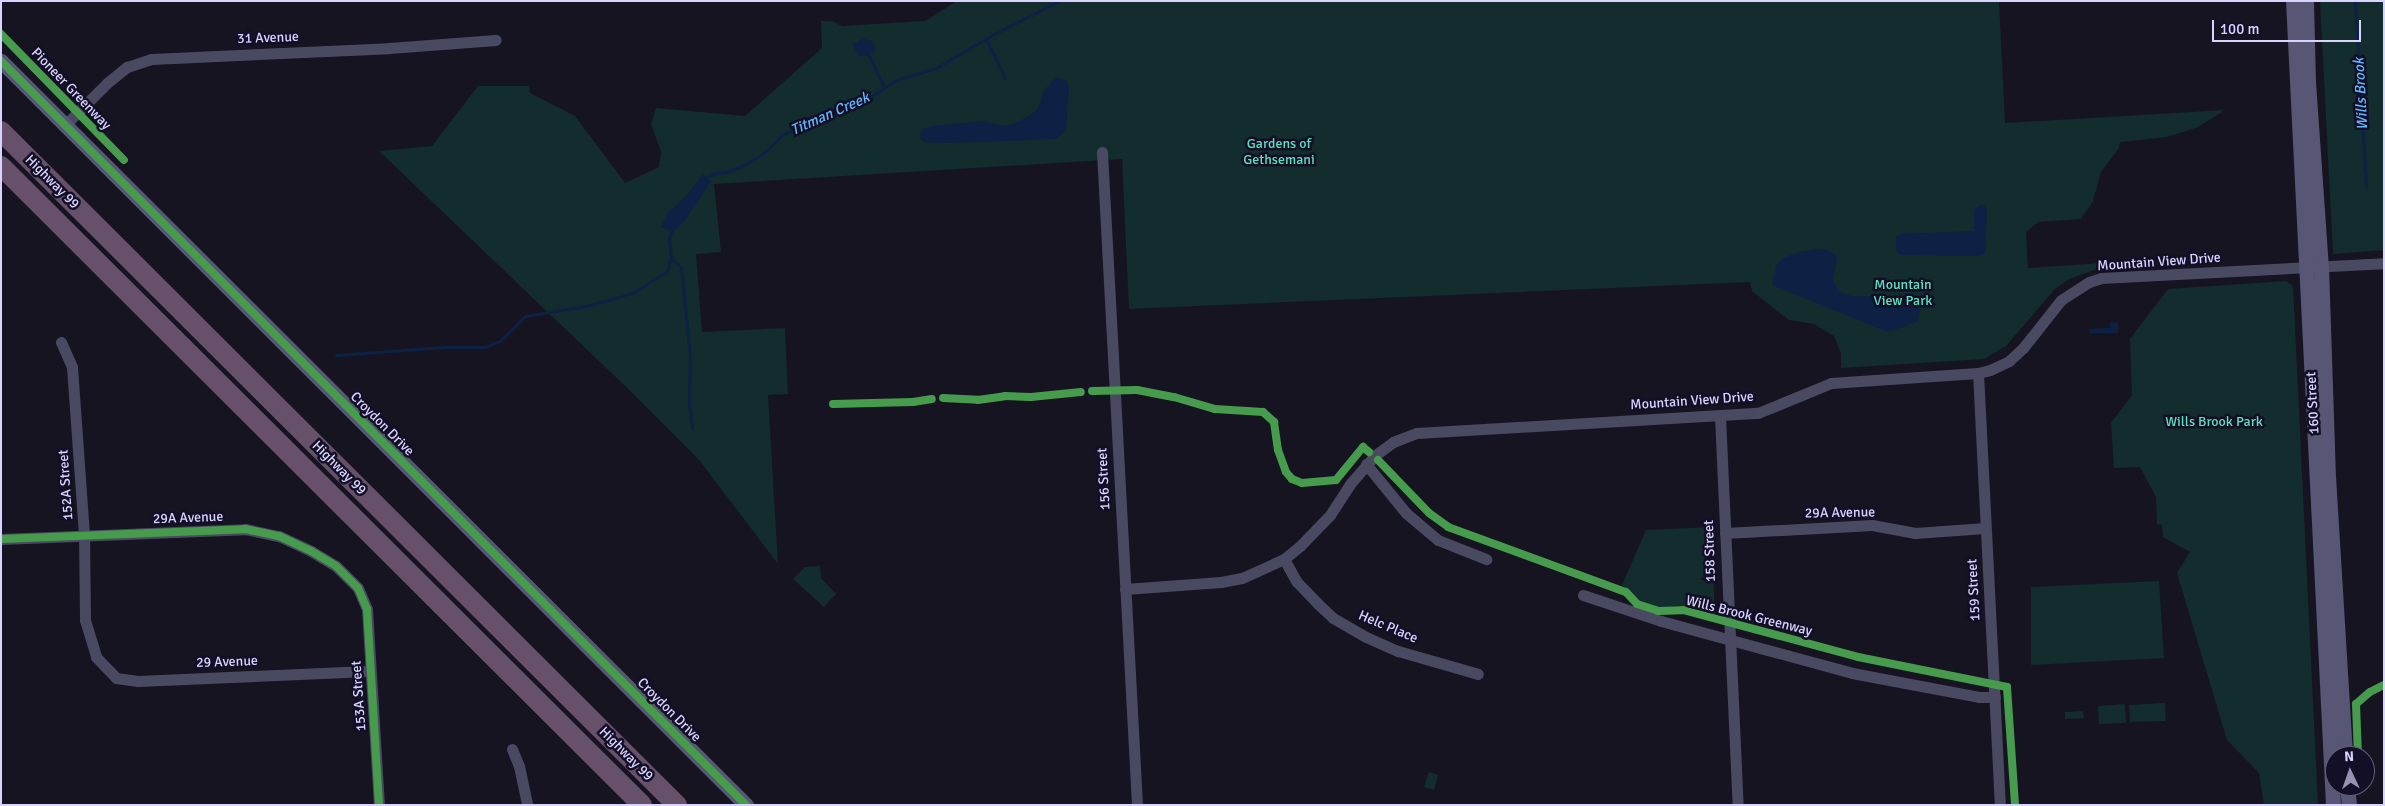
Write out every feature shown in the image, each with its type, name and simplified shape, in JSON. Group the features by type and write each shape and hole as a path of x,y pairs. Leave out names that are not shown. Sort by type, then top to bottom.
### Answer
{"highway":[{"name":"Highway 99","path":"1,131 677,805"},
{"name":"Highway 99","path":"1,166 642,805"}],"main road":[{"name":"160 Street","path":"2293,1 2333,805"},
{"name":"160 Street","path":"2306,1 2308,82 2321,266 2328,476 2344,746"},
{"name":"Croydon Drive","path":"1,61 746,805"}],"street":[{"name":"31 Avenue","path":"65,125 107,83 127,67 152,59 389,48 496,40"},
{"name":"156 Street","path":"1102,152 1137,805"},
{"name":"Mountain View Drive","path":"1125,589 1221,582 1242,578 1284,559 1300,546 1330,515 1350,484 1374,456 1393,442 1417,433 1758,413 1831,383 1978,373 2009,361 2023,348 2061,300 2089,282 2101,278 2384,263"},
{"name":"152A Street","path":"61,342 72,367 84,534 85,620 96,657"},
{"name":"159 Street","path":"1978,373 2000,805"},
{"name":"158 Street","path":"1720,416 1738,805"},
{"path":"1366,464 1406,513 1438,540 1486,559"},
{"name":"29A Avenue","path":"1725,533 1872,525 1915,533 1985,528"},
{"name":"29A Avenue","path":"1,539 84,534 245,529 279,536 311,551 336,566 358,588"},
{"name":"Helc Place","path":"1284,559 1297,582 1318,604 1333,618 1366,638 1398,650 1478,674"},
{"name":"153A Street","path":"358,588 368,620 369,671 379,805"},
{"path":"1583,595 1661,621 1852,673 1979,697 1995,697"},
{"name":"29 Avenue","path":"96,657 116,678 138,681 369,671"},
{"path":"512,749 519,766 527,805"}],"green space":[{"path":"957,1 1999,1 2005,123 2225,110 2198,127 2167,137 2120,142 2119,148 2101,172 2093,201 2081,219 2038,222 2026,232 2028,268 2117,262 2069,279 2055,289 2006,346 1984,359 1841,368 1841,353 1834,336 1814,324 1789,320 1752,291 1750,282 1129,309 1122,159 714,184 721,252 696,254 702,332 785,328 788,394 768,395 778,564 700,461 623,384 379,151 432,146 478,86 529,86 530,93 575,116 625,183 659,167 661,152 651,124 656,108 745,116 822,48 821,21 832,21 842,26 925,21"},
{"path":"2320,1 2384,1 2384,250 2333,254"},
{"name":"Wills Brook Park","path":"2286,281 2293,286 2318,805 2264,805 2259,773 2227,740 2177,573 2190,552 2163,537 2162,525 2157,524 2156,497 2140,467 2114,468 2111,423 2132,395 2130,339 2168,289"},
{"path":"1711,527 1715,615 1687,606 1659,608 1639,600 1622,585 1646,530"},
{"path":"820,566 821,578 836,594 824,607 793,579 805,567"},
{"path":"2159,581 2164,658 2031,665 2031,587"},
{"path":"2165,703 2166,721 2130,722 2129,705"},
{"path":"2125,704 2126,723 2099,724 2098,706"},
{"path":"2083,711 2084,718 2065,719 2065,712"},
{"path":"1429,772 1438,775 1434,790 1424,787"}],"water":[{"path":"863,38 872,41 876,49 869,56 858,56 853,44"},
{"path":"1056,77 1066,80 1069,86 1066,130 1057,139 944,143 924,142 920,138 921,130 932,126 983,121 1005,126 1019,122 1037,110 1044,91"},
{"path":"703,174 711,182 684,222 676,229 668,230 661,227 668,212 687,195"},
{"path":"1980,204 1985,206 1987,211 1985,254 1978,256 1900,255 1896,250 1896,237 1901,234 1974,231 1974,210"},
{"path":"1818,249 1827,250 1835,254 1837,258 1833,281 1840,292 1852,296 1909,296 1915,300 1920,309 1918,321 1899,329 1885,331 1772,285 1776,266 1783,258 1800,252"},
{"path":"2118,322 2118,333 2089,333 2089,329 2110,328 2110,323"}],"waterway":[{"name":"Titman Creek","path":"703,179 715,173 727,172 746,164 765,152 781,136 805,123 863,102 896,80 936,68 992,35 1059,1"},
{"name":"Wills Brook","path":"2355,1 2366,187"},
{"path":"986,39 1005,78"},
{"path":"869,56 884,87"},
{"name":"Titman Creek","path":"673,226 669,238 671,258 681,267 690,355 689,403 692,428"},
{"path":"336,355 445,347 485,347 500,341 525,316 586,306 633,293 667,271 671,258"}],"cycle path":[{"name":"Pioneer Greenway","path":"1,34 124,160"},
{"path":"1,61 746,805"},
{"path":"1092,391 1137,390 1174,397 1215,409 1263,412 1274,422 1278,450 1286,472 1292,479 1302,483 1336,480 1363,447 1369,452"},
{"path":"943,398 978,400 1005,396 1031,397 1081,392"},
{"path":"833,404 913,402 932,399"},
{"name":"Wills Brook Greenway","path":"1378,460 1429,513 1448,527 1626,592 1637,604 1658,611 1683,610 1858,657 2007,687 2015,805"},
{"path":"1,539 245,529 279,536 311,551 336,566 358,588 367,609 379,805"},
{"path":"2358,746 2356,704 2370,692 2384,685"}],"park label":[{"name":"Gardens of Gethsemani","path":"1279,152"},
{"name":"Mountain View Park","path":"1903,294"}]}
